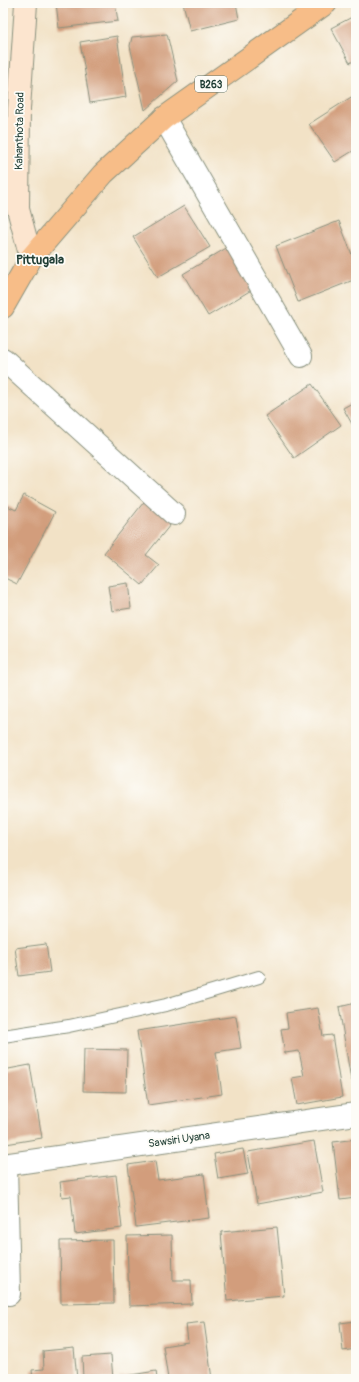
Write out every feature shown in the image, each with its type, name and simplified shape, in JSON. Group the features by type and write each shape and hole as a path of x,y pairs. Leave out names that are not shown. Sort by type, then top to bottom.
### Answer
{"main road":[{"name":"Kahanthota Road","path":"26,3 19,109 18,209 31,258"},
{"name":"B263","path":"3,307 31,258 103,174 164,118 326,3"}],"street":[{"path":"164,118 301,356"},
{"path":"3,359 174,514"},
{"name":"Sawsiri Uyana","path":"4,1165 356,1114"},
{"path":"4,1165 9,1294"}],"lane":[{"path":"3,1036 69,1026 166,1005 259,977"}],"shaded area":[{"path":"3,3 8,3 3,57"}],"building":[{"path":"56,3 115,3 118,21 59,28"},
{"path":"183,3 236,3 239,19 190,31"},
{"path":"356,15 356,59 350,63 331,28"},
{"path":"167,34 178,81 145,110 130,46 132,37"},
{"path":"117,36 126,97 90,103 80,42"},
{"path":"356,94 356,149 335,162 309,124"},
{"path":"184,206 210,247 158,277 133,237"},
{"path":"339,221 356,265 356,279 298,302 276,246"},
{"path":"228,247 253,289 208,316 183,274"},
{"path":"312,384 341,425 294,458 265,416"},
{"path":"356,401 356,431 343,408"},
{"path":"24,495 55,512 17,584 3,577 3,504 16,510"},
{"path":"147,498 174,520 146,555 159,565 142,585 104,553"},
{"path":"128,583 131,608 112,611 108,586"},
{"path":"46,944 50,972 19,976 15,948"},
{"path":"356,1003 356,1080 351,1080 339,1007"},
{"path":"318,1008 323,1036 332,1035 342,1097 297,1105 292,1078 304,1076 299,1051 285,1053 281,1029 288,1028 286,1013"},
{"path":"236,1016 241,1048 216,1052 222,1094 148,1105 137,1031"},
{"path":"84,1049 127,1050 126,1092 83,1091"},
{"path":"30,1065 42,1138 6,1144 3,1127 3,1070"},
{"path":"356,1139 356,1198 340,1200 333,1142"},
{"path":"314,1141 323,1192 257,1204 248,1152"},
{"path":"243,1149 248,1174 218,1179 214,1154"},
{"path":"155,1161 158,1180 204,1174 209,1218 136,1227 128,1165"},
{"path":"116,1175 122,1228 75,1234 71,1196 62,1197 60,1182"},
{"path":"277,1227 284,1296 227,1301 221,1232"},
{"path":"172,1235 173,1280 191,1280 192,1304 129,1306 127,1236"},
{"path":"113,1240 114,1303 61,1304 60,1241"},
{"path":"356,1321 356,1349 343,1351 340,1323"},
{"path":"204,1322 212,1379 168,1379 163,1346 188,1342 186,1324"},
{"path":"74,1348 77,1379 33,1379 32,1370 44,1369 43,1351"},
{"path":"111,1355 113,1379 83,1379 82,1357"},
{"path":"156,1371 157,1379 120,1379 119,1377"}],"district":[{"name":"Pittugala","path":"40,259"}]}
